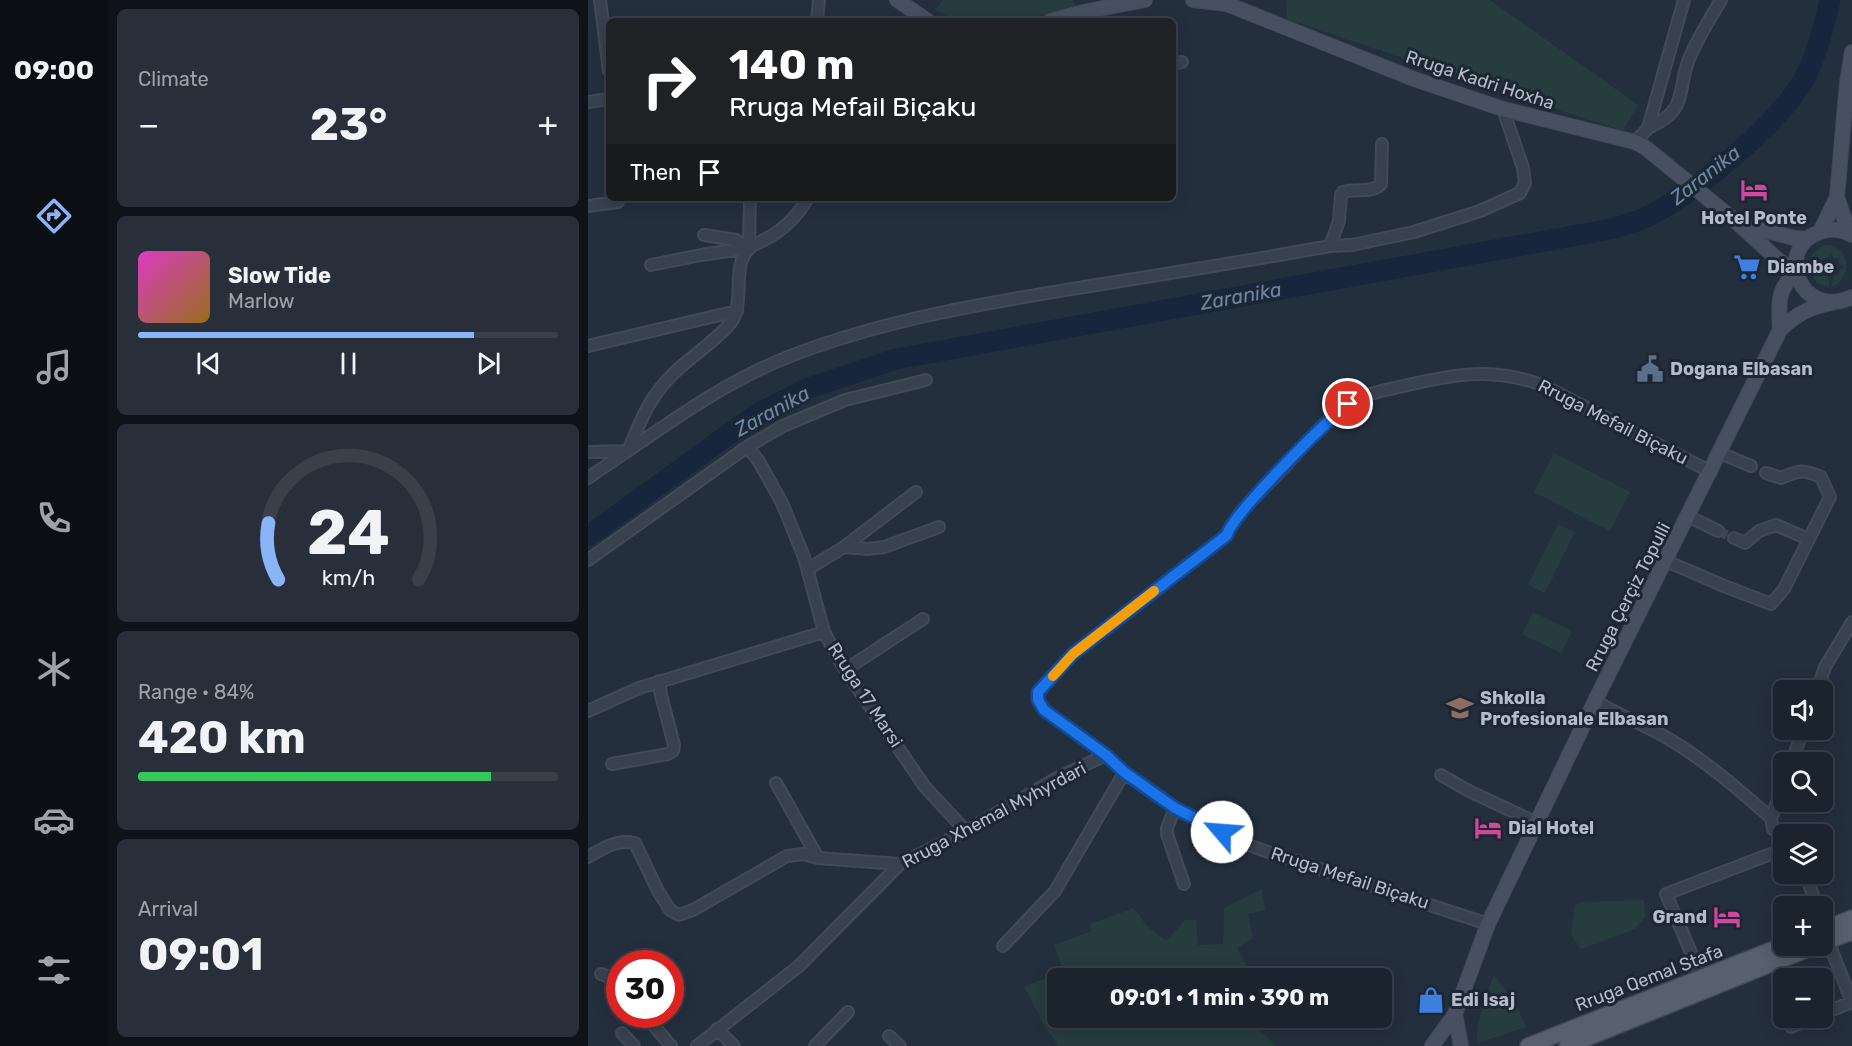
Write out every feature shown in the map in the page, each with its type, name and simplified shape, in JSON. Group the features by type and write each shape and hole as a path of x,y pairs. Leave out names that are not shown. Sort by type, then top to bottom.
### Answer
{"main road":[{"path":"897,0 924,18"},
{"path":"1073,18 1089,16 1144,0"},
{"name":"Rruga Kadri Hoxha","path":"1193,0 1227,4 1414,79 1503,109 1641,145 1796,273 1806,291 1822,301 1832,303"},
{"path":"1821,232 1837,197 1852,52"},
{"path":"1837,197 1850,234"},
{"name":"Rruga Kadri Hoxha","path":"1739,224 1808,239"},
{"path":"1779,298 1785,284 1796,273 1797,255 1808,239 1821,232 1835,230 1850,234"},
{"path":"1777,259 1780,330"},
{"path":"1780,330 1792,318 1805,310 1852,297"},
{"name":"Rruga Çerçiz Topulli","path":"1432,1046 1455,1014 1488,924 1595,701 1780,330"},
{"name":"Rruga Qemal Stafa","path":"1833,929 1852,918"},
{"name":"Rruga Qemal Stafa","path":"1833,934 1852,932"},
{"name":"Rruga Qemal Stafa","path":"1528,1046 1773,949"},
{"name":"Rruga Qemal Stafa","path":"1567,1046 1775,956"},
{"path":"1455,1014 1461,1046"}],"street":[{"path":"600,0 606,47"},
{"path":"817,18 819,0"},
{"path":"1641,145 1648,128 1684,0"},
{"path":"1648,128 1660,122 1679,103 1689,60 1721,0"},
{"path":"588,102 606,99"},
{"path":"588,478 728,385 793,355 874,328 1005,300 1330,246 1352,245 1414,232 1480,211 1520,193 1525,183 1523,168 1503,109"},
{"path":"1330,246 1339,221 1343,192 1379,188 1382,144"},
{"path":"588,206 618,201"},
{"path":"628,451 645,408 658,390 730,324 737,311 741,262 749,248 750,201"},
{"path":"651,265 749,248 768,238 792,220 806,201"},
{"path":"704,235 736,240 749,248"},
{"path":"588,346 737,311"},
{"name":"Rruga Mefail Biçaku","path":"1488,924 1246,844 1175,808 1044,710 1038,700 1038,692 1073,654 1227,535 1228,528 1253,498 1323,426 1348,404 1367,394 1451,375 1482,373 1516,377 1542,385 1711,472"},
{"path":"588,560 747,447 783,426 845,400 926,380"},
{"name":"Rruga 17 Marsi","path":"747,447 758,460 782,503 808,569 824,632 845,670 925,787 966,831"},
{"path":"588,452 628,451"},
{"path":"1720,453 1751,466"},
{"path":"1666,561 1771,604 1784,589 1830,498 1821,477 1806,471 1781,478 1767,473"},
{"path":"808,569 890,514 915,492"},
{"path":"1689,516 1718,531"},
{"path":"1734,538 1746,543 1759,531 1776,525 1809,539"},
{"path":"844,547 867,549 884,547 939,527"},
{"path":"845,670 922,619"},
{"path":"1821,680 1852,622"},
{"path":"588,711 659,681 824,632"},
{"path":"612,764 668,754 673,751 674,745 659,681"},
{"path":"1595,701 1668,738 1693,754 1726,777 1771,818"},
{"name":"Rruga Xhemal Myhyrdari","path":"697,1046 799,966 900,864 966,831 1057,778 1106,755"},
{"path":"1003,946 1055,891 1124,772"},
{"path":"1441,775 1537,823"},
{"path":"776,783 818,858"},
{"path":"1175,808 1167,834 1184,884"},
{"path":"1773,812 1771,818 1773,829"},
{"path":"588,857 606,846 622,841 634,843 658,891 670,910 679,915 693,910 787,856 804,854 818,858 900,864"},
{"path":"1702,978 1666,894 1773,853"},
{"path":"1832,956 1852,1002 1833,1010"},
{"path":"601,974 606,976"},
{"path":"815,1046 848,1012"},
{"path":"656,1028 671,1046"},
{"path":"717,1029 734,1046"},
{"path":"622,1033 634,1046"},
{"path":"889,1036 900,1046"}],"green space":[{"path":"943,0 1073,0 1076,7 1030,18 952,18 935,10"},
{"path":"1286,0 1490,0 1638,105 1623,131 1287,19"},
{"path":"1826,245 1841,251 1846,264 1843,278 1831,287 1834,276 1838,276 1839,270 1845,267 1839,264 1839,259 1833,258 1831,252 1828,258 1822,259 1822,265 1815,268 1822,270 1822,275 1828,276 1830,287 1817,283 1809,271 1812,254"},
{"path":"1554,453 1630,492 1610,531 1534,492"},
{"path":"1558,524 1575,532 1545,593 1528,585"},
{"path":"1533,612 1572,631 1561,653 1522,634"},
{"path":"1262,889 1265,910 1248,914 1253,938 1237,948 1248,968 1062,968 1054,945 1092,931 1090,924 1134,908 1146,925 1166,941 1185,920 1196,920 1198,945 1223,944 1224,908"},
{"path":"1644,900 1645,917 1635,929 1581,949 1571,935 1575,905 1581,902"},
{"path":"1494,975 1516,1004 1526,1027 1478,1043 1479,1019"},
{"path":"1047,978 1047,1028 1257,1028 1277,1046 1058,1046 1044,1025 1024,987"}],"waterway":[{"name":"Zaranika","path":"588,536 757,414 806,389 896,359 1611,229 1642,219 1683,195 1732,158 1792,97 1813,60 1830,0"}],"tunnel":[{"path":"1718,531 1734,538"}],"slow traffic":[{"path":"1053,676 1063,662 1154,591"}],"place":[{"name":"Hotel Ponte","path":"1754,190"},
{"name":"Diambe","path":"1747,267"},
{"name":"Dogana Elbasan","path":"1650,369"},
{"name":"Shkolla Profesionale Elbasan","path":"1460,708"},
{"name":"Dial Hotel","path":"1488,828"},
{"name":"Grand","path":"1727,917"},
{"name":"Edi Isaj","path":"1431,1000"}],"route":[{"path":"1222,832 1175,808 1124,772 1106,755 1044,710 1038,700 1038,692 1063,662 1227,535 1228,528 1253,498 1334,415 1348,404"}]}
